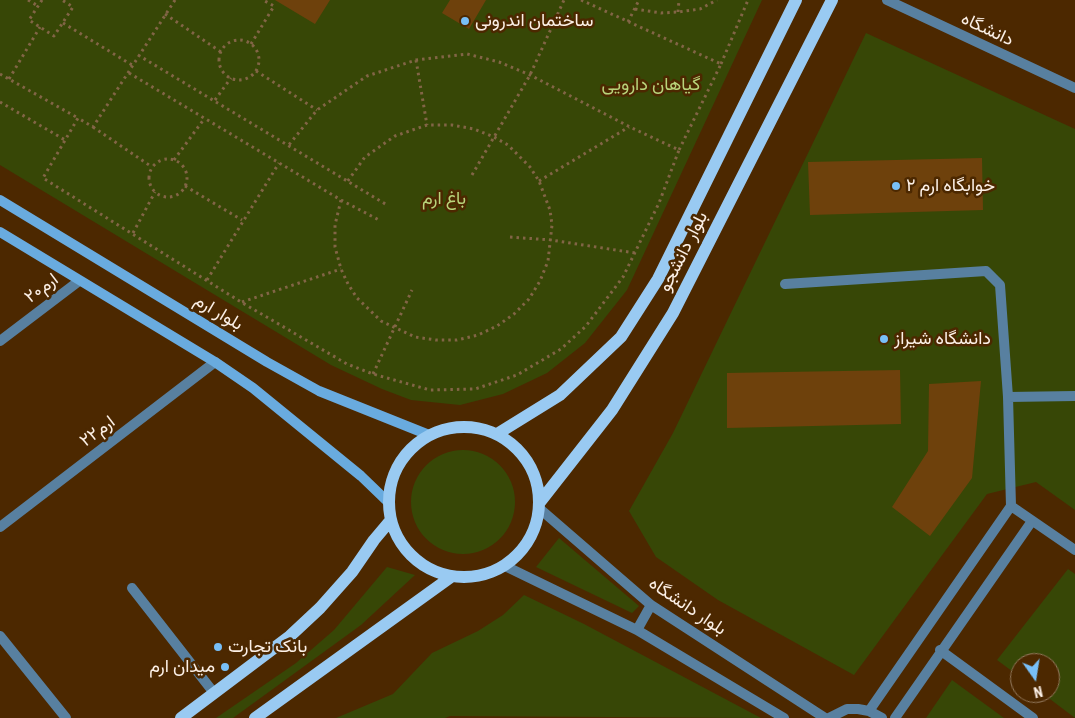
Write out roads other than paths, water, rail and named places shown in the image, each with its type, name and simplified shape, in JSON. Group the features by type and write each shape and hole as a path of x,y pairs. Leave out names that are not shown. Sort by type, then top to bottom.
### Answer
{"main road":[{"name":"بلوار دانشجو","path":"497,434 560,394 622,337 658,279 796,0"},
{"name":"بلوار دانشجو","path":"540,506 612,410 672,313 832,0"},
{"name":"بلوار ارم","path":"0,200 268,362 319,390 429,435"},
{"path":"0,232 215,362 269,401 361,476 388,502"},
{"path":"475,427 497,434 515,446 529,462 537,481 540,506 536,526 529,542 505,566 488,574 470,578 451,577 430,570 412,558 399,541 390,521 388,502 391,482 399,463 412,447 429,435 451,428 475,427"},
{"path":"181,718 290,636 320,608 352,572 390,521"},
{"path":"255,718 451,577"}],"street":[{"name":"دانشگاه","path":"886,0 1075,88"},
{"path":"785,284 986,271 1000,285 1008,397 1011,506 869,711"},
{"name":"ارم۲۰","path":"0,341 79,281"},
{"name":"ارم۲۲","path":"0,527 215,362"},
{"path":"1008,397 1075,396"},
{"name":"بلوار دانشگاه","path":"540,506 651,605 827,718"},
{"path":"1011,506 1075,550"},
{"path":"895,718 940,650 1032,521"},
{"path":"505,566 637,630 784,718"},
{"path":"132,588 214,693"},
{"path":"637,630 651,605"},
{"path":"0,636 66,718"},
{"path":"940,650 1033,718"},
{"path":"827,718 847,710 869,711 882,718"}],"place":[{"name":"ساختمان اندرونی","path":"465,21"},
{"name":"خوابگاه ارم ۲","path":"896,186"},
{"name":"دانشگاه شیراز","path":"884,339"},
{"name":"بانک تجارت","path":"218,647"},
{"name":"میدان ارم","path":"225,667"}],"park label":[{"name":"گیاهان دارویی","path":"651,85"},
{"name":"باغ ارم","path":"444,199"}]}
